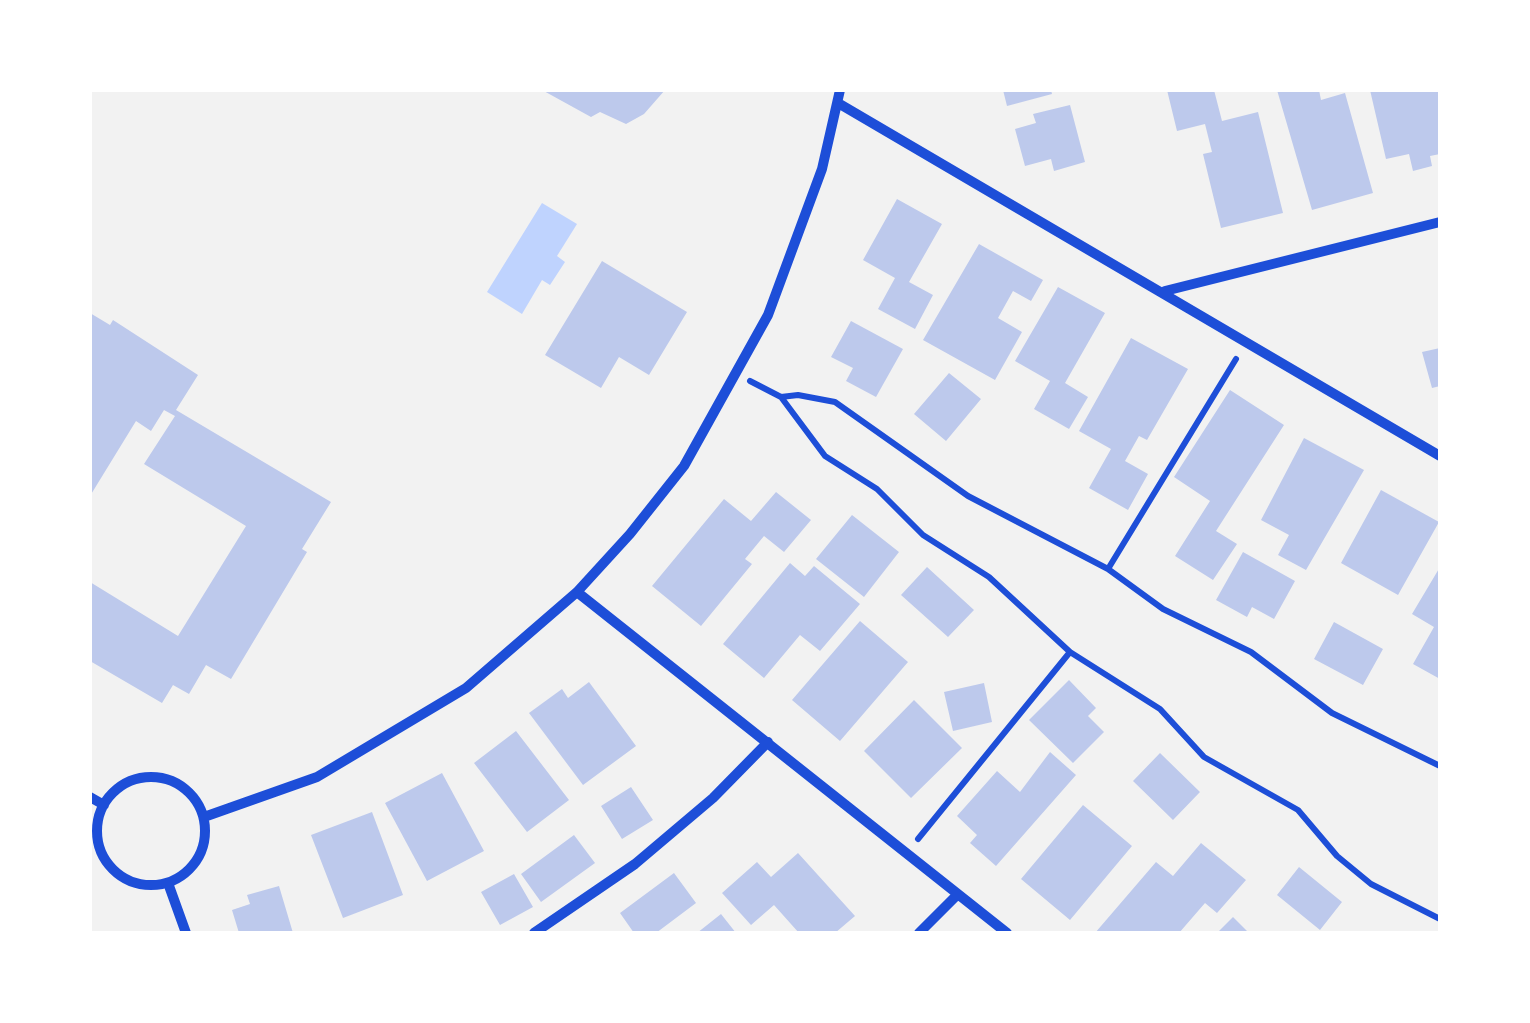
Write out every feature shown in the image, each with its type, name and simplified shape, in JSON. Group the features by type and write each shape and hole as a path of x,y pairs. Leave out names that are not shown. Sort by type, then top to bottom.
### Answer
{"street":[{"path":"204,818 317,777 388,738 466,688 577,592 684,466 736,373 792,259 839,96 1440,456"},
{"path":"1165,291 1440,222"},
{"path":"577,592 1007,933"},
{"path":"534,933 635,864 713,798 768,742"},
{"path":"149,777 184,788 204,818 206,834 194,864 168,883 151,886 119,875 95,849 104,805 131,781 149,777"},
{"path":"90,797 104,805"},
{"path":"168,883 186,933"},
{"path":"919,933 958,894"}],"path":[{"path":"1108,569 1247,340"},
{"path":"736,373 781,397 825,456 877,489 923,535 988,578 1070,652 1160,709 1204,757 1259,784 1298,810 1337,856 1371,884 1440,919"},
{"path":"781,397 798,395 835,402 968,496 1108,569 1162,608 1251,652 1332,714 1440,766"},
{"path":"907,854 1070,652"}],"water":[{"path":"542,203 577,224 557,256 565,262 550,285 542,280 522,314 487,292"}],"building":[{"path":"542,90 665,90 644,114 626,124 600,112 591,117"},
{"path":"1003,90 1051,90 1052,94 1007,106"},
{"path":"1167,90 1214,90 1222,121 1258,112 1283,213 1221,228 1203,154 1212,152 1205,124 1177,131"},
{"path":"1277,90 1319,90 1321,100 1345,93 1373,193 1312,210"},
{"path":"1370,90 1440,90 1440,154 1430,156 1432,166 1413,171 1409,154 1386,159"},
{"path":"1070,105 1085,162 1054,171 1051,159 1025,166 1015,129 1036,123 1033,114"},
{"path":"897,199 942,224 909,282 933,295 915,329 878,309 895,278 863,260"},
{"path":"979,244 1043,280 1031,301 1013,291 998,318 1022,332 995,380 923,340"},
{"path":"602,261 687,312 649,375 619,357 601,388 545,355"},
{"path":"1058,287 1105,313 1065,383 1088,397 1069,429 1034,409 1050,381 1015,361"},
{"path":"90,313 110,325 113,320 198,375 176,410 331,502 302,549 307,552 231,679 206,665 189,694 173,685 162,703 90,661 90,582 178,636 246,526 144,464 175,416 164,410 151,431 136,421 90,496"},
{"path":"851,321 903,349 876,397 846,381 853,368 831,357"},
{"path":"1131,338 1188,369 1147,440 1139,436 1125,461 1148,474 1128,510 1089,488 1111,449 1079,431"},
{"path":"1440,348 1440,386 1432,388 1422,352"},
{"path":"949,373 981,399 946,441 914,414"},
{"path":"1230,390 1284,425 1216,531 1237,544 1213,580 1175,556 1210,501 1174,477"},
{"path":"1304,438 1364,470 1306,570 1278,555 1289,535 1261,520"},
{"path":"1381,490 1439,522 1398,595 1341,563"},
{"path":"776,492 811,520 784,552 764,536 745,559 752,564 701,626 652,586 724,499 751,521"},
{"path":"852,515 899,552 864,597 816,559"},
{"path":"1243,552 1295,581 1274,619 1252,607 1247,617 1216,600"},
{"path":"790,563 805,576 814,566 860,604 820,651 800,635 764,678 723,644"},
{"path":"927,567 974,610 948,637 901,595"},
{"path":"1440,567 1440,679 1413,664 1434,627 1412,614"},
{"path":"860,621 908,662 840,741 792,700"},
{"path":"1334,622 1383,649 1363,685 1314,659"},
{"path":"1069,680 1096,708 1088,716 1104,732 1073,763 1029,720"},
{"path":"589,682 636,746 583,785 529,713 562,689 568,698"},
{"path":"984,683 992,722 953,731 944,692"},
{"path":"914,700 962,748 911,798 864,751"},
{"path":"516,731 569,800 527,832 474,763"},
{"path":"1050,752 1076,775 996,866 970,843 977,835 957,816 997,771 1020,792"},
{"path":"1160,753 1200,792 1173,820 1133,781"},
{"path":"442,773 484,851 427,881 385,803"},
{"path":"631,787 653,820 622,839 601,806"},
{"path":"1083,805 1132,846 1070,920 1021,879"},
{"path":"372,812 403,895 343,918 311,835"},
{"path":"574,835 595,863 541,902 521,874"},
{"path":"1201,843 1246,880 1217,913 1205,903 1179,933 1095,933 1156,862 1173,876"},
{"path":"798,853 855,916 835,933 799,933 774,905 751,925 722,893 757,862 771,877"},
{"path":"1299,867 1342,902 1320,930 1277,895"},
{"path":"674,873 696,903 656,933 634,933 620,913"},
{"path":"514,874 533,907 500,925 481,892"},
{"path":"279,886 293,933 239,933 232,910 250,904 247,895"},
{"path":"721,914 736,933 697,933"},
{"path":"1233,917 1249,933 1217,933"}]}
